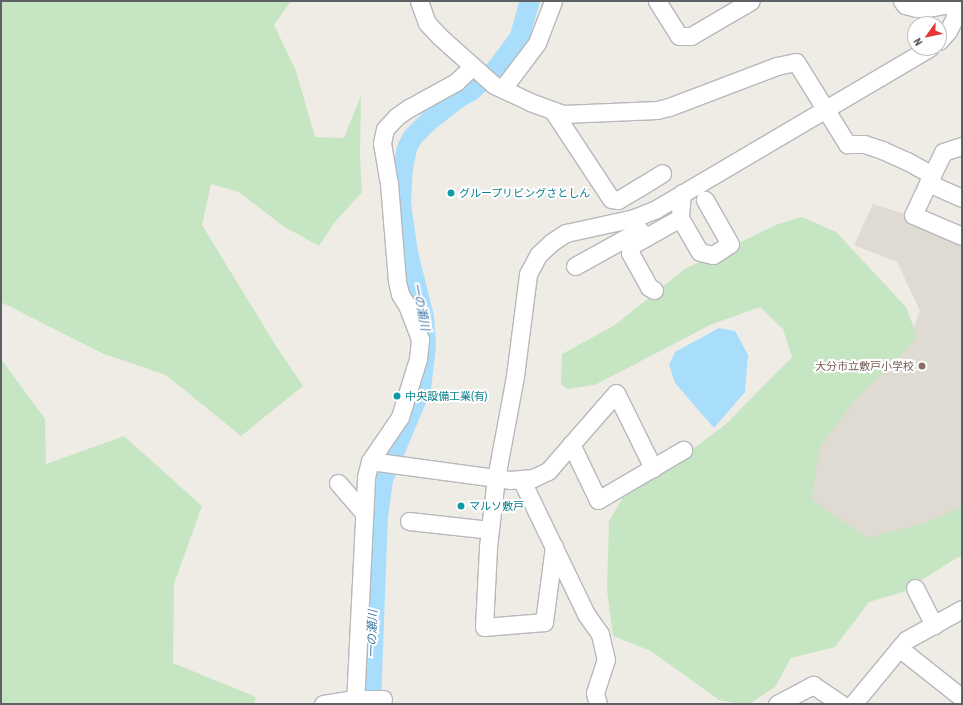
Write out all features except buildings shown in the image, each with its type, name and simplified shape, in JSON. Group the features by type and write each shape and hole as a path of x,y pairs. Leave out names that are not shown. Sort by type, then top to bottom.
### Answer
{"street":[{"path":"419,1 427,23 439,36 475,68 498,86 530,102 563,114 656,110 669,107 777,66 796,62 847,144 864,144 882,150 907,161 932,175 943,152 962,146"},
{"path":"498,86 537,43 553,1"},
{"path":"656,1 679,36 691,36 751,1"},
{"path":"902,1 905,4 916,8 928,8 954,2 955,17 947,32"},
{"path":"554,546 544,622 484,627 490,530 496,478 516,376 528,274 538,255 552,242 566,233 628,219 650,211 826,110 916,56"},
{"path":"357,700 362,588 363,512 366,477 373,462 400,417 418,359 420,339 408,307 400,294 397,281 389,184 382,143 385,129 396,117 409,108 456,82 475,68"},
{"path":"553,111 611,199 618,200 662,172"},
{"path":"962,198 928,183 914,215 962,236"},
{"path":"682,193 680,218 700,252 713,255 730,244 705,200"},
{"path":"575,266 655,221 650,211"},
{"path":"654,290 649,287 630,253 632,244 680,218"},
{"path":"373,462 496,478 533,478 548,471 616,393 653,468"},
{"path":"571,444 598,500 683,450"},
{"path":"522,479 586,614 600,634 606,659 595,693 598,704"},
{"path":"338,483 363,512"},
{"path":"409,521 490,530"},
{"path":"915,588 934,625"},
{"path":"862,701 906,640 934,625 960,614"},
{"path":"899,648 962,698"},
{"path":"777,704 813,685 841,704"},
{"path":"323,704 380,699"}],"shaded area":[{"name":"大分市立敷戸小学校","path":"873,204 911,216 962,239 962,519 871,547 812,511 805,451 908,342 920,311 897,262 854,245"}],"green space":[{"path":"1,1 291,1 274,25 296,71 315,137 344,138 361,95 360,154 362,192 334,223 319,246 283,226 239,192 211,184 202,225 276,346 303,386 241,436 166,375 104,354 1,302"},
{"path":"802,217 836,232 906,307 917,336 903,354 854,401 819,448 812,500 867,538 924,523 962,507 962,558 958,557 903,592 869,602 835,647 791,658 775,687 749,704 741,704 719,700 651,651 613,636 607,590 609,521 625,494 676,462 727,423 792,357 783,329 760,307 710,325 595,385 567,389 561,384 562,354 615,325 685,269 778,224"},
{"path":"1,359 45,419 46,464 124,436 202,506 174,584 173,663 256,697 254,704 1,704"}],"water":[{"path":"719,328 735,331 748,355 745,392 714,428 675,383 669,365 675,352"}],"waterway":[{"name":"一の瀬川","path":"371,704 378,516 383,479 421,389 426,346 424,317 408,253 401,203 403,170 407,148 412,138 429,121 458,98 471,91 496,69 519,39 530,1"}],"place":[{"name":"グループリビングさとしん","path":"451,193"},
{"name":"大分市立敷戸小学校","path":"922,366"},
{"name":"中央設備工業(有)","path":"397,396"},
{"name":"マルソ敷戸","path":"461,506"}]}
